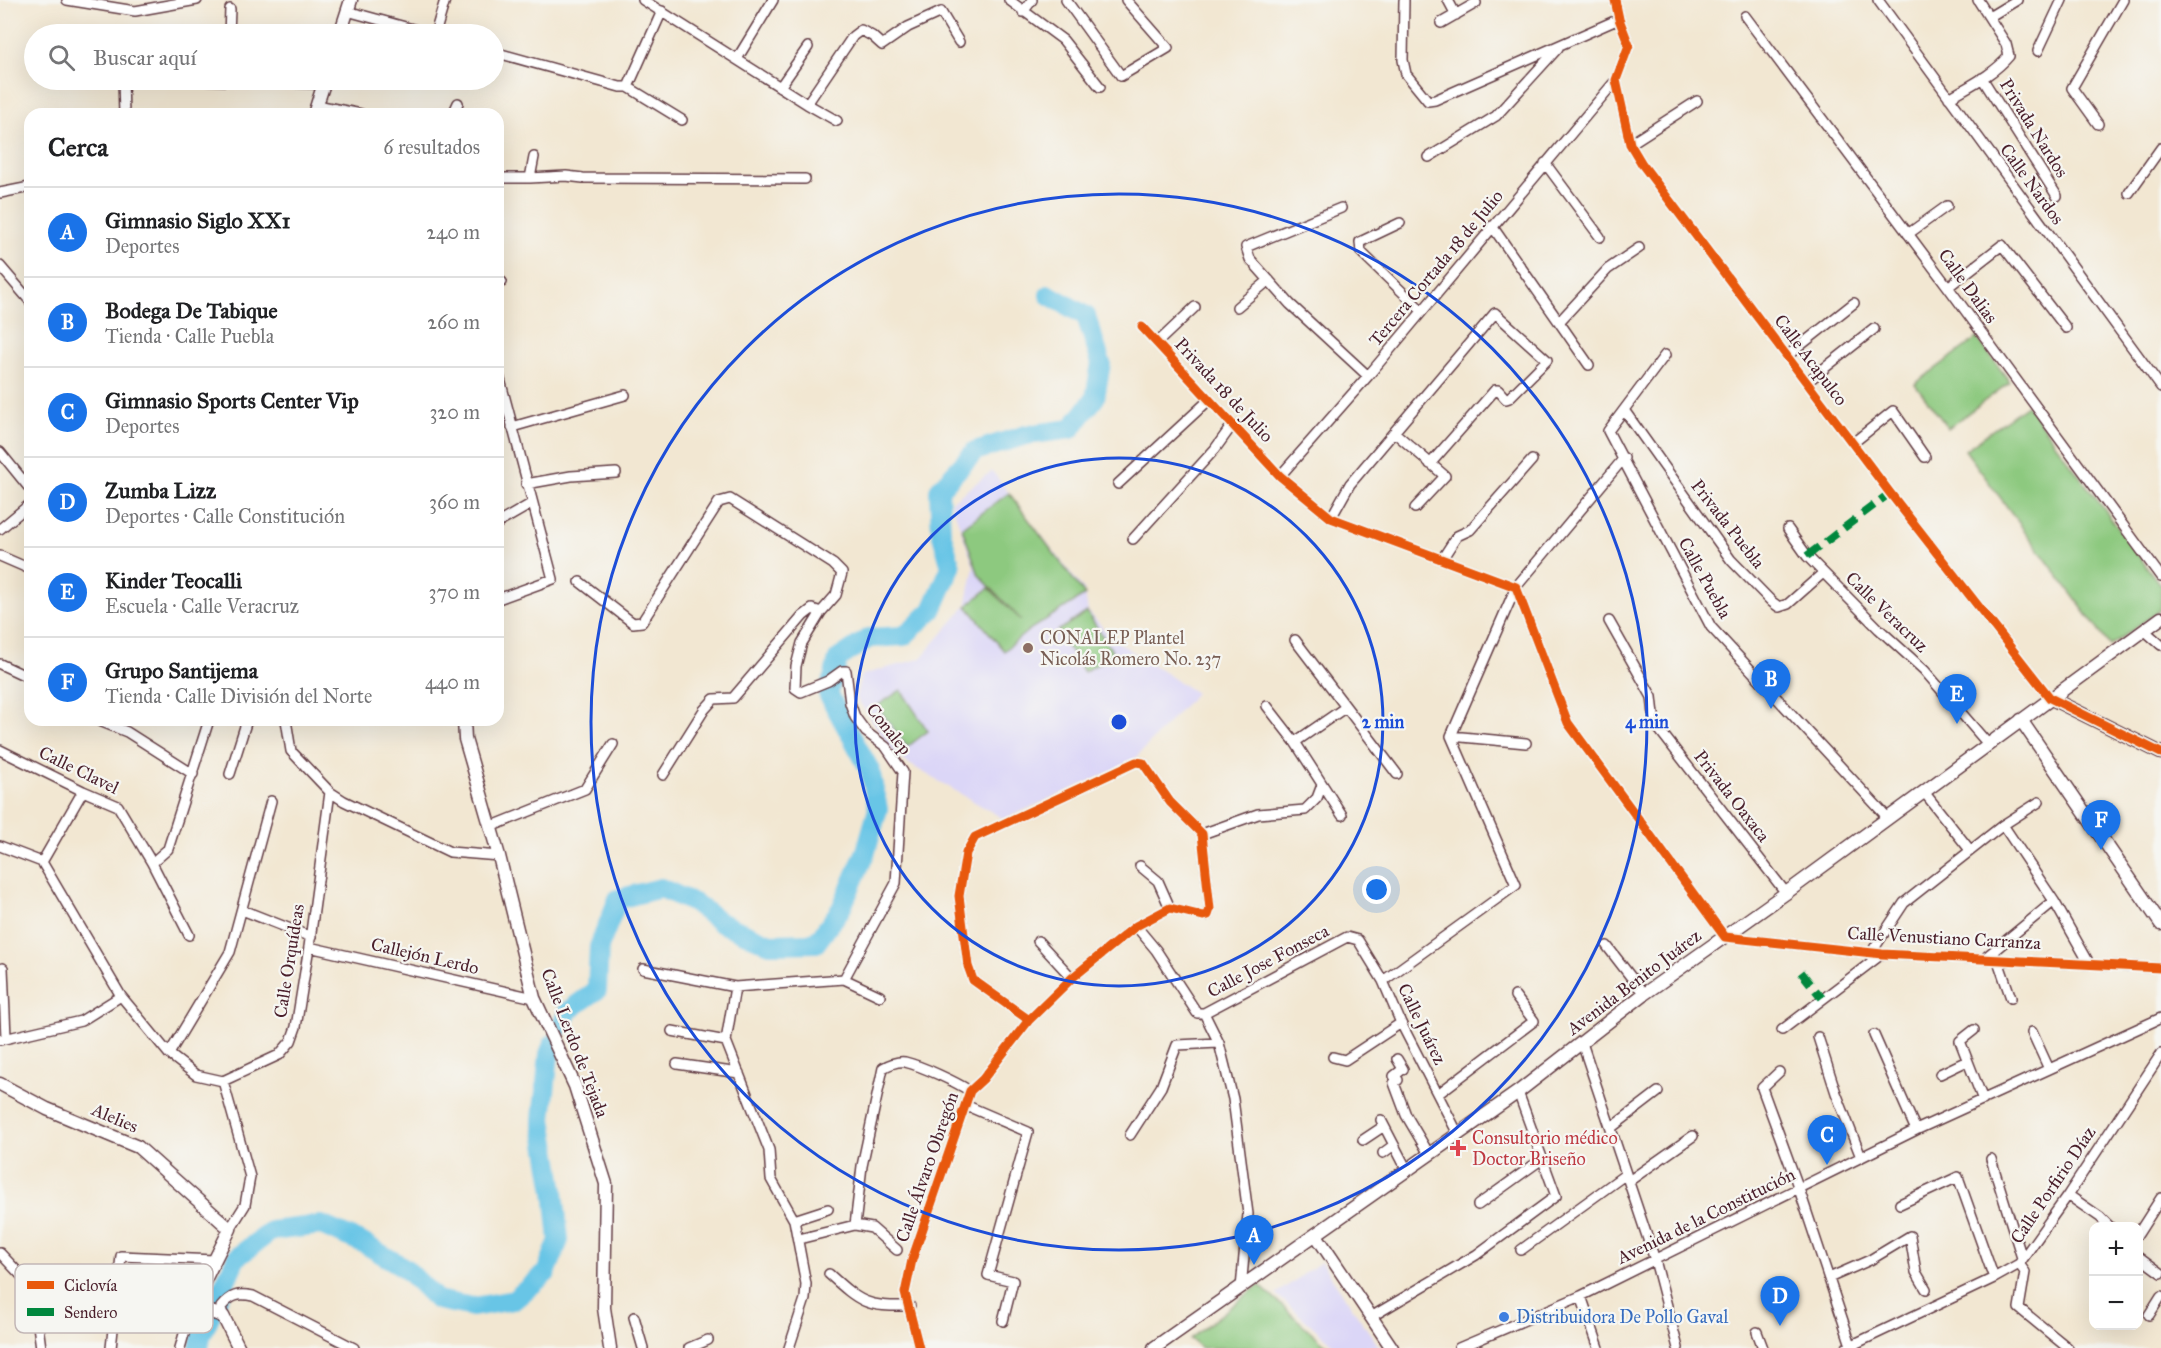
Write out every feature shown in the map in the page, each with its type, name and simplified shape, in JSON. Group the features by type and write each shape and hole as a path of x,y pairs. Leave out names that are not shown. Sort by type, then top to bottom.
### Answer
{"main road":[{"path":"343,24 349,6"},
{"path":"316,108 322,90"},
{"name":"Avenida Benito Juárez","path":"1154,1348 1518,1092 1644,994 1786,893 2161,618"},
{"path":"2050,698 2161,753"},
{"path":"2021,720 2161,924"},
{"name":"Calle Lerdo de Tejada","path":"464,726 465,739 499,856 534,998 574,1086 606,1184 604,1308 610,1348"},
{"name":"Alelies","path":"0,1084 47,1109 138,1147 230,1228"},
{"path":"212,1264 230,1228"},
{"path":"1316,1235 1392,1348"},
{"path":"213,1313 223,1317 239,1348"}],"street":[{"path":"67,0 92,2 135,11 197,0"},
{"path":"124,9 129,0"},
{"path":"437,24 446,0"},
{"path":"737,59 773,0"},
{"path":"1009,0 1063,40 1100,87"},
{"path":"1023,12 1032,0"},
{"path":"1066,0 1121,76 1168,48 1126,0"},
{"path":"1404,0 1403,60 1406,74 1428,101 1435,100 1619,19"},
{"path":"1448,0 1456,15"},
{"path":"1615,0 1619,19 1629,45 1616,80"},
{"name":"Calle Nardos","path":"1878,0 1948,99 2161,387"},
{"name":"Privada Nardos","path":"1948,99 2002,64 2008,56 2006,44 1978,0"},
{"path":"1989,17 2017,0"},
{"path":"2038,51 2062,0"},
{"path":"2098,124 2072,88 2123,0"},
{"path":"648,1 780,87 837,121"},
{"path":"1441,23 1476,3"},
{"path":"349,6 403,24"},
{"path":"229,24 230,9"},
{"path":"628,87 662,11"},
{"path":"807,104 853,36 861,30 882,45 908,27 941,12 959,42"},
{"name":"Calle Dalias","path":"1745,16 2161,577"},
{"path":"1429,157 1496,116 1562,44"},
{"path":"780,87 808,47"},
{"path":"504,55 620,87 628,87 682,120"},
{"name":"Privada Nardos","path":"1982,78 2057,196"},
{"name":"Calle Acapulco","path":"1616,80 1630,144 1649,173 1852,443 2050,698"},
{"name":"Tercera Cortada 18 de Julio","path":"1280,476 1368,376 1616,80"},
{"path":"123,90 124,108"},
{"path":"1630,144 1697,101"},
{"path":"456,108 458,103"},
{"path":"2129,193 2161,148"},
{"path":"527,178 534,157"},
{"path":"1545,163 1600,237"},
{"path":"504,178 566,176 805,179"},
{"path":"0,194 24,188"},
{"path":"1908,234 1947,206"},
{"path":"1341,208 1246,247 1250,259 1290,304 1368,376"},
{"path":"1400,223 1360,242 1361,252 1422,311"},
{"path":"1492,226 1589,365"},
{"path":"1948,287 2002,245 2066,328"},
{"path":"1559,322 1608,269 1639,248"},
{"path":"2,271 24,295"},
{"path":"1237,307 1269,280"},
{"path":"1787,356 1854,303"},
{"path":"1157,343 1195,307"},
{"path":"1331,518 1350,484 1495,313 1547,360 1509,398 1506,399 1498,390 1495,390 1430,464"},
{"name":"Privada 18 de Julio","path":"1142,327 1280,476 1331,518 1516,587"},
{"path":"1807,382 1874,329"},
{"name":"Calle Puebla","path":"1665,355 1608,431 1711,627 1888,818"},
{"path":"512,427 625,395"},
{"path":"504,396 531,504 553,579 504,596"},
{"path":"1118,484 1209,400"},
{"name":"Privada Puebla","path":"1624,410 1731,560 1772,602 1779,607 1788,604 1823,573"},
{"path":"1852,443 1893,411 1925,457"},
{"path":"1133,539 1215,449 1233,424"},
{"path":"1394,432 1445,476 1415,508"},
{"path":"0,452 24,482"},
{"path":"1383,981 1516,885 1451,736 1516,587 1623,458"},
{"path":"1442,560 1457,536 1470,530 1532,460"},
{"path":"526,484 571,476 616,473"},
{"name":"Conalep","path":"579,582 633,623 642,622 720,502 730,499 832,564 842,573 836,595 821,612 802,643 796,666 795,688 801,692 828,681 842,670 846,671 850,703 855,717 866,732 886,747 903,772 896,882 843,979"},
{"path":"504,520 531,504"},
{"path":"0,529 24,509"},
{"name":"Calle Veracruz","path":"1788,529 1807,556 1879,629 1924,670 1988,744"},
{"path":"0,556 24,567"},
{"path":"1516,587 1568,723 1725,937"},
{"path":"663,775 704,710 714,699 733,698 803,616 812,609 821,612"},
{"name":"Privada Oaxaca","path":"1609,621 1652,697 1655,724 1786,893"},
{"path":"2144,630 2161,645"},
{"path":"1295,640 1397,774"},
{"path":"0,664 24,675"},
{"path":"1267,706 1295,742 1342,815"},
{"path":"1295,742 1346,707"},
{"path":"112,726 127,732 193,774"},
{"path":"152,863 168,849 207,726"},
{"path":"230,774 245,726"},
{"path":"287,726 291,751 330,792 344,801 450,852 499,856"},
{"path":"1451,736 1526,743"},
{"path":"490,827 585,789 613,744"},
{"name":"Calle Clavel","path":"0,750 118,806 152,863 189,935"},
{"path":"1029,1020 973,980 968,966 959,896 966,853 975,837 1136,762 1143,763 1170,802 1203,834 1210,909 1208,915 1203,916 1170,908 1158,881 1140,866"},
{"path":"1203,834 1258,814 1305,810 1317,798 1322,785"},
{"path":"42,862 83,791"},
{"name":"Calle Orquídeas","path":"223,1081 279,1055 291,1041 296,1027 310,942 330,792"},
{"path":"1924,792 1970,850"},
{"path":"169,1053 230,952 271,801"},
{"path":"1871,953 1905,903 2003,825 2039,802"},
{"path":"2003,825 2054,901 2089,963"},
{"path":"0,846 42,862 121,996 169,1053 196,1075 223,1081 250,1177 245,1205 230,1228"},
{"path":"0,854 11,851"},
{"path":"1985,958 2054,901"},
{"name":"Calle Álvaro Obregón","path":"919,1348 905,1293 912,1260 970,1091 1029,1020 1072,978 1136,926 1170,908"},
{"name":"Callejón Lerdo","path":"242,910 310,942 534,998"},
{"path":"1136,926 1156,950 1197,1013 1204,1013 1219,1043 1233,1099 1248,1214 1241,1288"},
{"name":"Calle Juárez","path":"1347,937 1358,940 1383,981 1401,1023 1458,1134"},
{"name":"Calle Jose Fonseca","path":"1204,1013 1347,937"},
{"name":"Calle Venustiano Carranza","path":"1725,937 1882,954 2161,968"},
{"path":"1038,941 1072,978"},
{"path":"1607,946 1644,994"},
{"path":"1782,1030 1882,954"},
{"path":"1997,958 2011,998"},
{"path":"0,969 3,968 3,1039 81,1021 121,996"},
{"path":"643,969 735,987 843,979 880,996"},
{"path":"735,987 726,1041 769,1150 771,1179 794,1220 806,1284 805,1299 789,1348"},
{"path":"1438,1094 1534,1021 1515,996"},
{"name":"Avenida de la Constitución","path":"1459,1348 1581,1296 1916,1130 2161,1018"},
{"path":"1333,1057 1345,1060 1401,1023"},
{"path":"1974,1030 1960,1041 1983,1100"},
{"path":"672,1031 726,1041"},
{"path":"2032,1032 2049,1069"},
{"path":"1874,1035 1916,1130"},
{"path":"1818,1037 1836,1093 1861,1157"},
{"path":"1130,1135 1161,1087 1177,1045 1219,1043"},
{"path":"1582,1043 1655,1260 1678,1348"},
{"path":"1397,1059 1403,1069 1395,1076 1398,1080 1394,1083 1406,1115 1430,1154"},
{"name":"Calle Porfirio Díaz","path":"1849,1347 1994,1278 2021,1261 2160,1059"},
{"path":"1940,1074 1967,1061"},
{"path":"855,1225 862,1166 883,1068 892,1063 905,1062 957,1083 970,1091"},
{"path":"677,1064 739,1073"},
{"path":"1779,1072 1762,1088 1829,1278 1849,1347"},
{"path":"1371,1317 1476,1255 1556,1196 1518,1092"},
{"path":"1611,1128 1658,1092"},
{"name":"Calle Álvaro Obregón","path":"965,1105 1028,1132 988,1275 1013,1281 1004,1321"},
{"path":"1363,1140 1382,1123 1407,1170"},
{"path":"1521,1250 1692,1136"},
{"path":"1383,1153 1394,1145"},
{"path":"1478,1205 1542,1159"},
{"path":"1991,1159 2025,1272 2019,1308 2068,1348"},
{"path":"1900,1204 1958,1177 1994,1278"},
{"path":"2068,1195 2104,1222"},
{"path":"2143,1227 2161,1198"},
{"path":"794,1220 828,1209"},
{"path":"799,1239 855,1225 872,1228 897,1250"},
{"path":"1829,1278 1870,1260 1910,1236 1916,1272 1926,1289"},
{"path":"0,1254 15,1269"},
{"path":"120,1264 121,1256 214,1260"},
{"path":"2143,1259 2161,1273"},
{"path":"829,1274 864,1302 878,1306 910,1306"},
{"path":"223,1317 221,1307 228,1298 239,1293 253,1296 354,1348"},
{"path":"1581,1296 1599,1348"},
{"path":"2149,1316 2161,1296"},
{"path":"634,1317 643,1348"},
{"path":"1757,1332 1763,1348"},
{"path":"39,1333 41,1348"},
{"path":"111,1348 113,1333"},
{"path":"180,1348 184,1333"},
{"path":"689,1348 708,1340"}],"shaded area":[{"name":"CONALEP Plantel Nicolás Romero No. 237","path":"992,471 1084,590 1088,611 1112,638 1196,693 1131,763 1004,819 897,757 856,697 861,675 920,659 966,606 974,567 951,502"},
{"path":"1321,1262 1380,1348 1337,1348 1276,1294"}],"green space":[{"path":"1977,338 2010,382 1948,428 1915,384"},
{"path":"2027,405 2161,586 2161,609 2110,646 1965,450"},
{"path":"1009,493 1085,595 1029,630 1004,651 967,606 989,588 1021,620 979,575 962,528"},
{"path":"1087,612 1114,654 1084,672 1057,631"},
{"path":"901,690 928,731 907,747 877,706"},
{"path":"1259,1285 1329,1348 1201,1348 1190,1339"}],"waterway":[{"path":"834,675 838,659 869,638 904,636 932,610 951,567 941,532 939,490 975,451 1026,435 1071,429 1095,398 1101,363 1086,316 1049,295"},
{"path":"562,1025 568,1011 597,990 599,947 618,899 661,888 696,904 721,923 770,944 816,943 841,909 866,851 878,809 870,770 828,694 832,680"},
{"path":"218,1299 236,1258 271,1231 321,1225 363,1243 405,1268 437,1300 473,1307 514,1300 546,1273 559,1240 554,1191 542,1119 549,1054 553,1044"},
{"path":"199,1348 202,1333"}],"marked path":[{"path":"1807,556 1890,493"},
{"path":"1801,972 1822,998"}],"cycle path":[{"path":"1615,0 1619,19 1629,45 1616,80 1630,144 1642,164 1890,493 2050,698 2161,753"},
{"path":"1142,327 1280,476 1331,518 1516,587 1568,723 1725,937 1882,954 2161,968"},
{"path":"919,1348 905,1293 912,1260 970,1091 983,1079 1029,1020 1072,978 1136,926 1170,908 1203,916 1208,915 1210,909 1202,834 1170,802 1143,763 1136,762 975,837 966,853 959,896 968,966 973,980 1029,1020"}],"place":[{"name":"CONALEP Plantel Nicolás Romero No. 237","path":"1028,648"},
{"name":"Bodega De Tabique","path":"1771,709"},
{"name":"Kinder Teocalli","path":"1957,724"},
{"name":"Grupo Santijema","path":"2101,850"},
{"name":"Consultorio médico Doctor Briseño","path":"1458,1148"},
{"name":"Gimnasio Sports Center Vip","path":"1827,1165"},
{"name":"Gimnasio Siglo XX1","path":"1254,1265"},
{"name":"Distribuidora De Pollo Gaval","path":"1504,1317"},
{"name":"Zumba Lizz","path":"1780,1326"}]}
